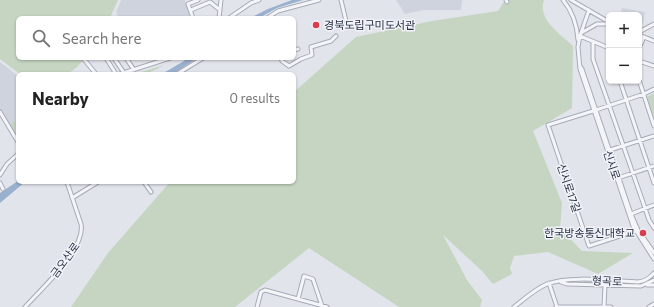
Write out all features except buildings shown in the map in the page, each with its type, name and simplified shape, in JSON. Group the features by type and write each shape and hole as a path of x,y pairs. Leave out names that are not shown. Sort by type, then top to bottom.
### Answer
{"street":[{"path":"192,16 188,4 198,0"},
{"path":"219,16 221,0"},
{"path":"232,16 257,0"},
{"path":"270,16 278,11 318,0"},
{"path":"341,0 346,21"},
{"path":"563,0 576,22 578,47"},
{"path":"571,0 606,21"},
{"path":"191,10 210,2 220,10"},
{"name":"신시로","path":"589,10 578,47 580,70 610,150 618,178 637,231 654,253"},
{"path":"606,23 597,24 581,34 593,42 606,47"},
{"path":"642,30 654,24"},
{"path":"282,60 289,66 312,55 311,47 332,41 336,36"},
{"path":"642,41 644,37 654,41"},
{"path":"593,42 593,59 622,146 649,220 654,228"},
{"path":"85,60 94,72"},
{"path":"107,60 115,72"},
{"path":"115,60 123,72"},
{"path":"128,60 134,70"},
{"path":"127,72 163,60"},
{"path":"180,72 200,60"},
{"path":"642,62 654,66"},
{"path":"621,84 654,183"},
{"path":"640,84 654,126"},
{"path":"595,111 654,89"},
{"name":"신시로","path":"595,111 637,231 654,259"},
{"name":"신시로17길","path":"595,111 548,125 589,246 637,231"},
{"path":"0,112 16,139"},
{"path":"610,150 654,136"},
{"path":"0,175 7,164 16,156"},
{"path":"618,178 654,166"},
{"path":"0,183 4,189"},
{"name":"금오산로","path":"25,307 72,254 80,240 82,229 68,184"},
{"path":"72,198 95,184"},
{"path":"146,184 152,192"},
{"path":"631,214 654,205"},
{"path":"649,246 654,249"},
{"name":"형곡로","path":"514,307 538,289 549,284 568,280 638,282 644,281 654,274"},
{"path":"298,299 304,276 313,279 322,306"},
{"name":"형곡로","path":"559,282 567,284 645,285 654,280"},
{"path":"549,284 557,307 611,307"},
{"path":"604,307 605,285"},
{"path":"645,285 654,285"},
{"path":"257,307 261,292 265,290 327,307"},
{"path":"306,307 308,302"},
{"path":"650,307 654,304"}],"shaded area":[{"path":"121,0 185,0 189,16 118,16 116,12"},
{"path":"396,0 462,1 461,10 424,10 405,14"},
{"path":"622,8 645,12 643,24 642,12 621,12"},
{"path":"0,62 16,74 16,140 0,115"}],"green space":[{"path":"0,0 118,0 111,16 16,16 16,60 83,60 71,72 17,72 0,59"},
{"path":"505,0 544,0 544,14 547,20 556,31 573,46 572,108 533,131 562,203 560,228 582,251 633,253 598,274 548,252 514,256 510,268 512,274 493,284 482,271 443,235 467,280 482,300 480,307 399,307 309,248 235,307 71,307 108,253 168,184 296,184 296,90 356,37 432,21 498,11"},
{"path":"164,65 150,72 141,72"},
{"path":"654,93 654,117 647,97"},
{"path":"16,120 16,133 10,124"}],"water":[{"path":"292,0 303,0 277,8 263,16 254,16"},
{"path":"186,60 194,60 176,72 165,72"},
{"path":"16,182 16,184 23,184 0,203 0,193"}],"place":[{"name":"경북도립구미도서관","path":"316,25"},
{"name":"한국방송통신대학교","path":"643,233"}]}
